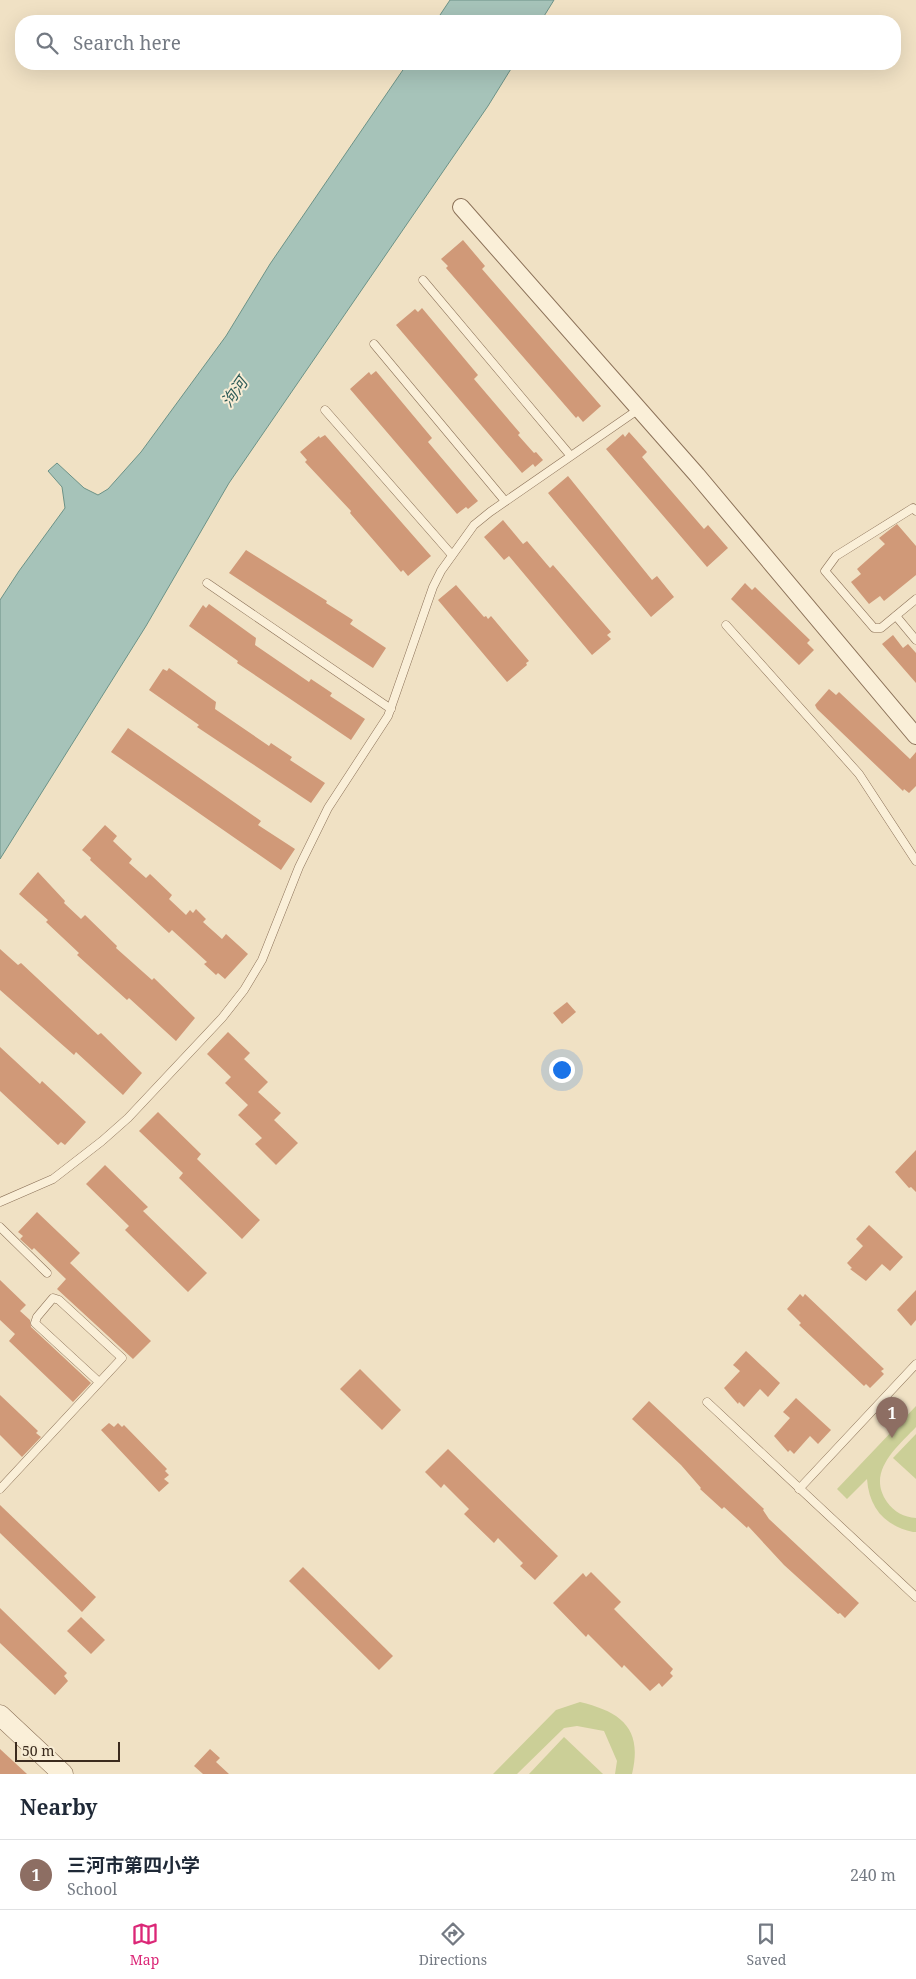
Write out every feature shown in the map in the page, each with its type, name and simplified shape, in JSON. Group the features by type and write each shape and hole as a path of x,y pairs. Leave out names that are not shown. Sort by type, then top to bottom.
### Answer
{"street":[{"path":"461,207 639,408 916,736"},
{"path":"0,1715 63,1774"}],"lane":[{"path":"423,280 570,455"},
{"path":"374,344 505,501"},
{"path":"0,1202 53,1179 102,1141 128,1118 222,1018 244,990 262,960 299,867 328,808 391,709 433,587 452,555 474,525 505,501 639,408"},
{"path":"325,410 452,555"},
{"path":"916,512 913,508 836,556 825,571 874,628 881,628 916,599"},
{"path":"207,583 391,709"},
{"path":"896,616 916,640"},
{"path":"726,625 859,774 916,861"},
{"path":"0,1227 47,1274"},
{"path":"0,1489 122,1358 59,1300 53,1298 37,1316 35,1323 99,1382"},
{"path":"799,1489 916,1364"},
{"path":"707,1402 916,1597"}],"green space":[{"path":"916,1406 916,1427 886,1461 880,1480 881,1491 890,1506 900,1513 916,1518 916,1532 913,1532 894,1525 880,1514 871,1499 867,1479 847,1499 837,1489"},
{"path":"916,1434 916,1479 893,1458"},
{"path":"580,1702 607,1711 626,1725 634,1745 635,1758 632,1774 615,1774 617,1761 604,1731 577,1726 564,1728 517,1774 493,1774 556,1710"},
{"path":"564,1737 603,1774 529,1774"}],"water":[{"path":"450,0 554,0 545,15 440,15"},
{"name":"泃河","path":"403,70 510,70 488,106 229,483 146,626 0,859 0,600 65,508 62,487 48,471 57,463 84,488 98,495 108,489 141,452 226,336 270,264"}],"building":[{"path":"463,240 485,266 482,269 601,406 583,422 578,416 576,418 446,268 448,266 441,259"},
{"path":"422,308 478,375 474,379 520,433 518,435 543,460 535,467 533,464 522,473 396,325 415,309 418,312"},
{"path":"376,371 432,438 428,442 478,501 468,509 466,507 457,514 350,389 369,372 371,375"},
{"path":"629,432 647,452 642,457 704,529 708,525 728,548 707,567 606,449 623,434 625,437"},
{"path":"325,435 431,556 408,576 403,570 401,572 350,513 351,511 305,462 307,460 300,452 319,436 320,438"},
{"path":"568,476 652,580 657,576 674,597 651,617 548,493"},
{"path":"503,520 523,544 527,541 550,568 553,565 611,632 607,635 611,639 592,655 509,556 504,560 484,537"},
{"path":"897,524 916,546 916,575 884,601 880,596 869,604 851,582 861,574 857,569 885,544 879,538"},
{"path":"246,550 327,601 326,603 353,620 350,624 386,648 373,668 229,573"},
{"path":"745,583 752,590 755,587 810,640 807,643 814,650 799,665 731,599"},
{"path":"456,585 484,617 486,616 488,619 491,616 529,661 526,663 527,665 507,682 438,600"},
{"path":"209,604 256,638 255,645 309,682 311,679 332,693 330,696 365,719 351,740 237,663 238,661 189,626 203,605 206,608"},
{"path":"893,635 903,648 908,644 916,653 916,683 882,644"},
{"path":"169,668 216,702 215,709 269,746 271,743 292,757 290,760 325,783 311,803 197,727 199,725 149,690 163,669 167,671"},
{"path":"829,689 836,695 839,692 910,759 916,752 916,786 909,793 904,789 903,791 817,709 815,705"},
{"path":"128,728 261,821 258,825 295,849 281,870 111,752"},
{"path":"105,825 117,836 113,841 132,859 129,863 146,878 150,874 172,895 169,899 186,915 190,910 193,913 196,909 206,919 203,922 222,939 226,934 248,954 225,979 218,973 216,975 204,964 207,962 172,930 169,933 90,860 91,858 82,850"},
{"path":"38,872 65,901 64,903 81,919 85,915 117,946 116,948 152,980 154,978 195,1018 176,1041 129,998 127,1000 77,955 79,953 46,922 48,920 19,894"},
{"path":"0,949 18,965 21,963 98,1035 101,1033 142,1073 123,1095 76,1052 74,1055 0,990"},
{"path":"567,1002 576,1012 562,1024 553,1013"},
{"path":"228,1032 250,1053 244,1059 268,1082 258,1092 281,1113 274,1120 298,1143 276,1165 255,1144 262,1138 238,1115 248,1105 225,1083 231,1077 207,1054"},
{"path":"0,1047 40,1084 42,1081 86,1122 65,1145 61,1142 58,1145 0,1091"},
{"path":"158,1112 201,1154 197,1159 260,1220 242,1239 179,1178 183,1173 139,1131"},
{"path":"916,1150 916,1192 911,1187 909,1188 895,1172"},
{"path":"105,1165 148,1207 143,1211 207,1273 188,1292 125,1230 129,1226 86,1184"},
{"path":"37,1212 80,1253 70,1263 151,1341 133,1359 57,1289 66,1279 34,1248 32,1250 20,1239 23,1236 18,1232"},
{"path":"869,1225 903,1257 890,1271 882,1264 866,1281 850,1269 852,1268 847,1263 863,1246 856,1239"},
{"path":"0,1280 26,1305 20,1311 30,1320 31,1327 91,1383 73,1402 9,1341 15,1334 0,1320"},
{"path":"916,1290 916,1320 911,1326 897,1310"},
{"path":"800,1294 803,1297 805,1294 884,1369 881,1371 884,1374 870,1388 866,1384 864,1386 799,1325 801,1323 787,1309"},
{"path":"746,1351 780,1383 768,1397 760,1389 744,1407 739,1402 738,1404 724,1388 740,1371 733,1365"},
{"path":"360,1369 401,1410 382,1430 340,1389"},
{"path":"0,1395 38,1431 36,1433 41,1437 22,1457 0,1435"},
{"path":"796,1398 831,1430 818,1444 810,1436 794,1454 790,1450 788,1452 774,1436 790,1418 783,1412"},
{"path":"649,1401 764,1509 769,1519 859,1603 845,1618 840,1613 838,1614 784,1565 748,1526 747,1528 724,1507 722,1509 700,1489 681,1465 632,1419"},
{"path":"109,1423 114,1427 118,1423 122,1427 124,1425 167,1469 165,1471 169,1475 164,1479 169,1483 159,1492 101,1430"},
{"path":"448,1449 558,1556 535,1580 520,1566 523,1563 498,1538 494,1543 464,1514 469,1509 444,1484 441,1488 425,1472"},
{"path":"0,1505 96,1597 82,1612 0,1533"},
{"path":"303,1567 393,1656 379,1670 289,1581"},
{"path":"591,1572 621,1602 614,1609 673,1669 670,1673 673,1676 662,1687 659,1683 650,1691 624,1665 622,1668 588,1634 586,1637 553,1603 583,1573 586,1577"},
{"path":"0,1608 67,1673 64,1676 68,1681 55,1695 0,1643"},
{"path":"81,1617 105,1640 91,1654 67,1631"},
{"path":"0,1749 27,1774 0,1774"},
{"path":"210,1749 220,1758 216,1762 229,1774 203,1774 194,1766"}],"place":[{"name":"三河市第四小学","path":"892,1438"}]}
